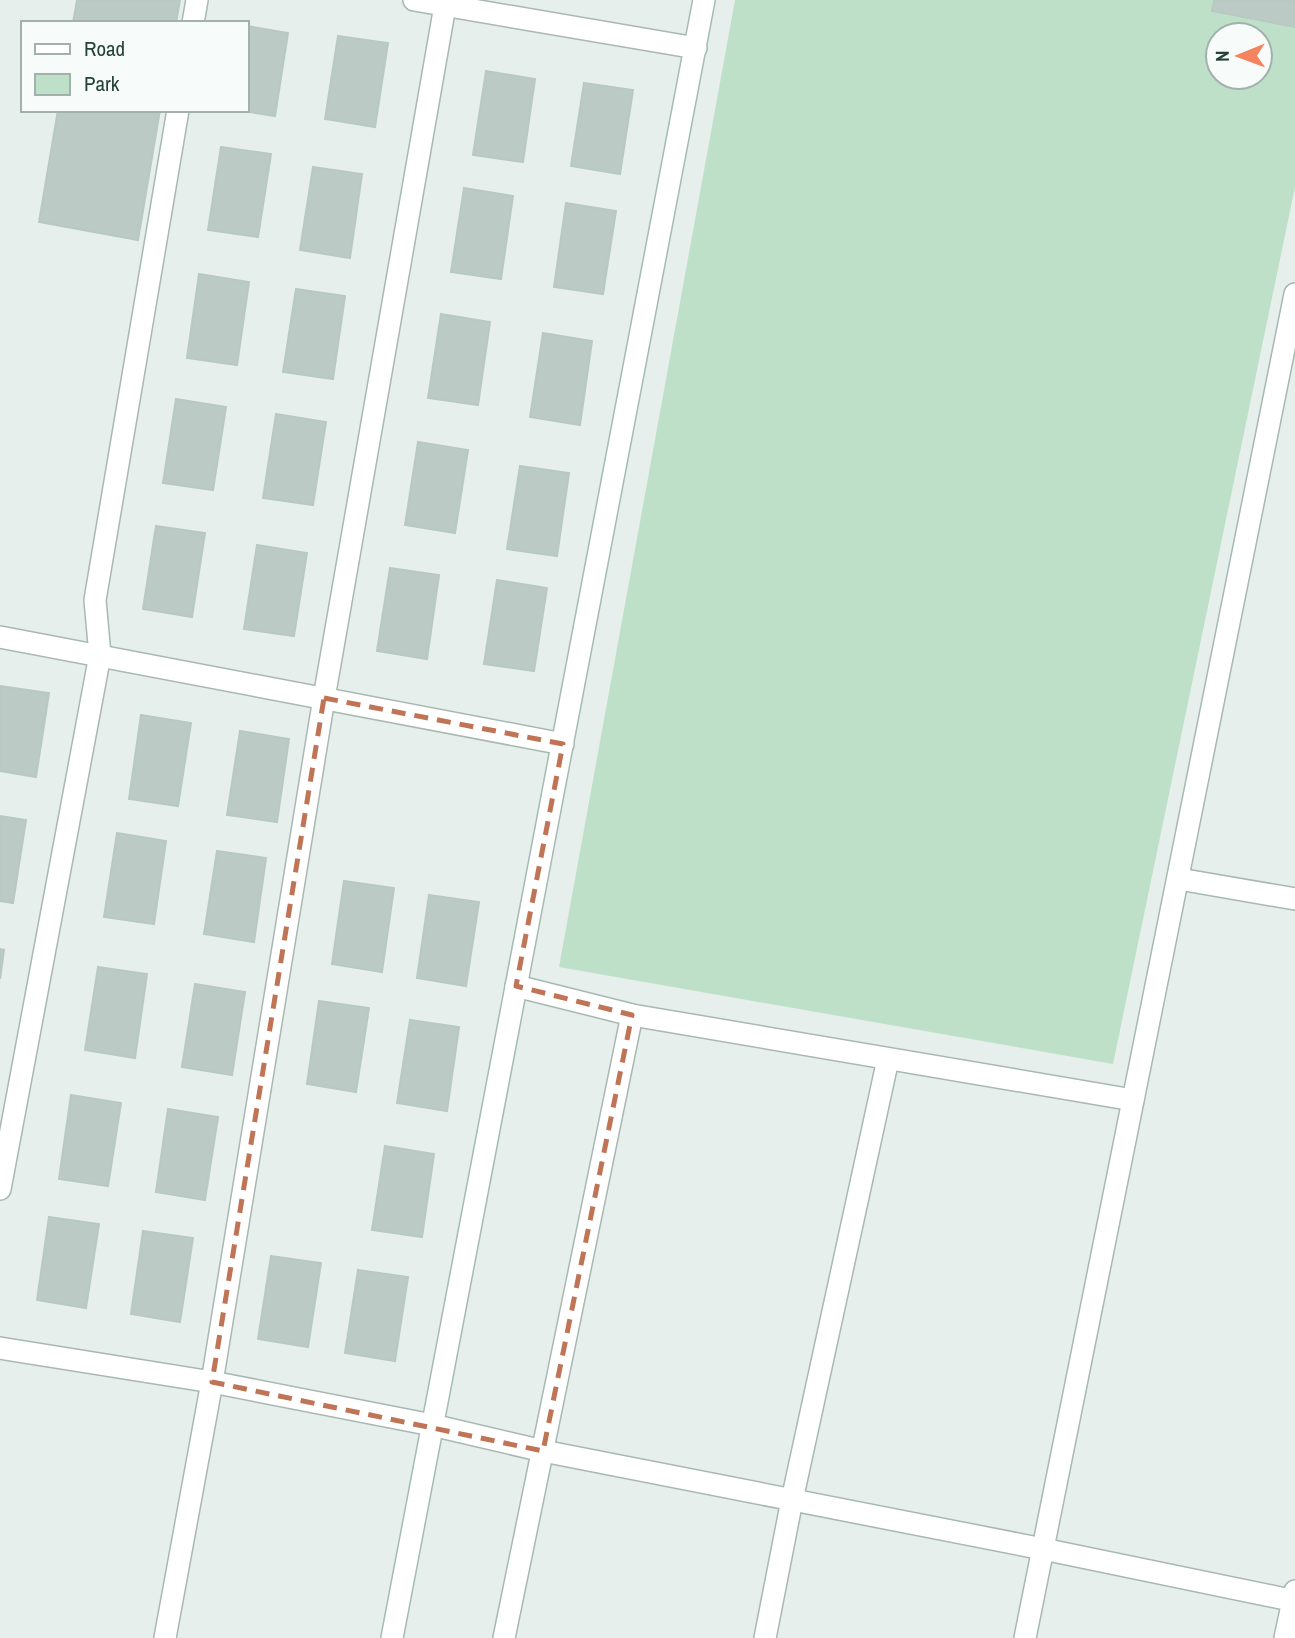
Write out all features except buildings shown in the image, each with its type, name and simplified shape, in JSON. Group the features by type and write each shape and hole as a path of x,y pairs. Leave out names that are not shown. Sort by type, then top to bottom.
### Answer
{"street":[{"path":"193,21 197,0"},
{"path":"414,0 446,3 696,48"},
{"path":"392,1638 704,0"},
{"path":"164,1638 212,1382 324,698 446,3"},
{"path":"0,1189 100,655 95,600 178,112"},
{"path":"1025,1638 1295,294"},
{"path":"0,636 563,744"},
{"path":"1179,879 1295,899"},
{"path":"516,986 632,1015 1133,1100"},
{"path":"505,1638 632,1015"},
{"path":"765,1638 792,1500 888,1059"},
{"path":"0,1348 212,1382 432,1425 543,1451 1294,1597 1285,1638"}],"highlighted area":[{"path":"324,698 563,744 516,986 632,1015 543,1451 212,1382"}],"green space":[{"path":"735,0 1295,0 1295,187 1113,1064 559,967"}]}
